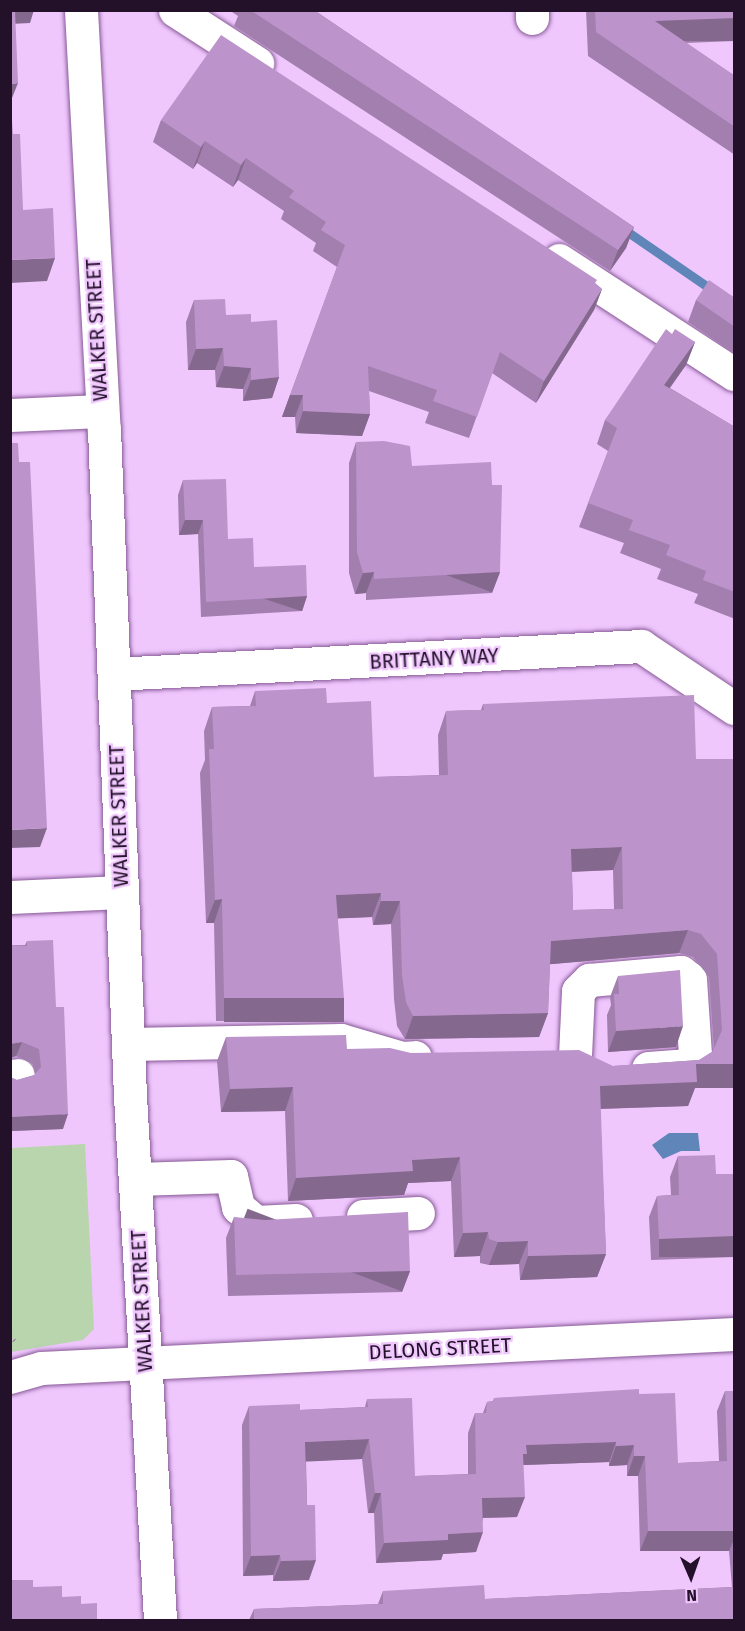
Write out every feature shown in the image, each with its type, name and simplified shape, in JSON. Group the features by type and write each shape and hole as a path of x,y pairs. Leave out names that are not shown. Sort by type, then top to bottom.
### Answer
{"street":[{"name":"WALKER STREET","path":"81,10 102,411 129,1044 160,1620"},
{"path":"175,10 285,82"},
{"path":"535,244 735,374"},
{"path":"10,415 102,411"},
{"name":"BRITTANY WAY","path":"114,674 641,646 735,708"},
{"path":"10,897 122,892"},
{"path":"540,1055 575,1055 608,1071 689,1065 695,1055 690,979 681,972 589,980 578,991 575,1055"},
{"path":"129,1044 341,1040 402,1058 448,1057"},
{"path":"136,1179 231,1176 238,1207 256,1222 418,1213"},
{"name":"DELONG STREET","path":"10,1377 41,1368 146,1365 735,1334"}],"green space":[{"path":"85,1144 94,1329 83,1340 11,1352 11,1148"}],"water":[{"path":"669,1133 698,1133 700,1151 681,1151 663,1159 652,1145"}],"building":[{"path":"10,10 15,10 18,83 11,84 11,106 13,134 20,134 23,210 53,208 55,258 10,260"},
{"path":"250,10 314,10 634,227 618,250"},
{"path":"595,10 735,10 735,18 655,21 735,76 735,127 596,32"},
{"path":"221,35 597,280 595,283 602,289 544,381 500,352 477,417 433,401 437,390 368,366 370,414 303,411 303,395 290,395 345,245 321,230 326,222 289,197 294,191 246,158 241,165 205,141 201,147 161,120"},
{"path":"709,280 735,298 735,327 696,300"},
{"path":"225,299 226,315 251,314 251,322 277,320 279,377 251,380 251,368 224,366 223,348 196,349 194,300"},
{"path":"666,329 672,334 675,329 695,342 664,385 735,427 735,592 703,580 706,571 666,555 670,545 629,530 633,520 588,503 617,428 605,420"},
{"path":"384,441 410,446 412,466 491,462 492,485 502,485 500,572 374,579 374,572 363,573 357,552 356,442"},
{"path":"10,443 18,443 19,462 30,462 47,828 10,830"},
{"path":"226,479 228,539 253,538 254,567 306,565 307,596 206,602 203,520 185,520 183,480"},
{"path":"326,688 327,703 371,701 374,777 448,775 446,711 484,710 483,704 694,695 696,759 735,759 735,1064 696,1064 697,1082 600,1086 606,1254 528,1256 528,1241 498,1242 489,1239 488,1232 463,1233 460,1157 412,1160 413,1171 296,1178 293,1087 230,1089 226,1037 346,1035 347,1049 390,1048 411,1053 579,1050 613,1066 699,1060 713,1051 722,1030 717,954 701,934 688,930 551,941 548,1013 413,1016 406,1002 402,975 400,901 381,901 381,893 336,895 344,998 224,998 222,899 215,900 209,749 214,749 212,707 256,706 255,691","holes":["622,847 623,909 573,910 571,849"]},
{"path":"53,940 56,1007 64,1007 68,1114 10,1117 10,1077 17,1080 34,1075 41,1067 39,1049 22,1042 10,1044 10,945 27,946 27,941"},
{"path":"680,970 683,1026 616,1031 614,994 619,994 618,976"},
{"path":"715,1155 716,1174 735,1174 735,1236 659,1239 657,1196 679,1195 678,1156"},
{"path":"408,1212 410,1271 236,1275 234,1217 265,1220"},
{"path":"639,1389 639,1394 675,1393 678,1463 727,1461 725,1391 735,1391 735,1531 648,1531 645,1456 634,1456 634,1445 616,1446 616,1442 526,1445 527,1454 523,1454 525,1497 482,1498 483,1532 448,1534 448,1540 384,1543 381,1493 375,1493 369,1439 305,1442 307,1505 315,1505 316,1560 281,1561 280,1555 251,1556 249,1406 300,1404 300,1410 368,1407 367,1399 412,1398 415,1476 476,1474 475,1413 486,1413 487,1402 494,1401 494,1398"},
{"path":"10,1580 33,1580 33,1587 62,1586 62,1597 81,1596 81,1604 97,1603 97,1620 10,1620"},
{"path":"484,1585 485,1599 735,1587 735,1620 254,1620 254,1609 383,1604 383,1591"}],"waterway":[{"path":"622,228 734,305"}]}
